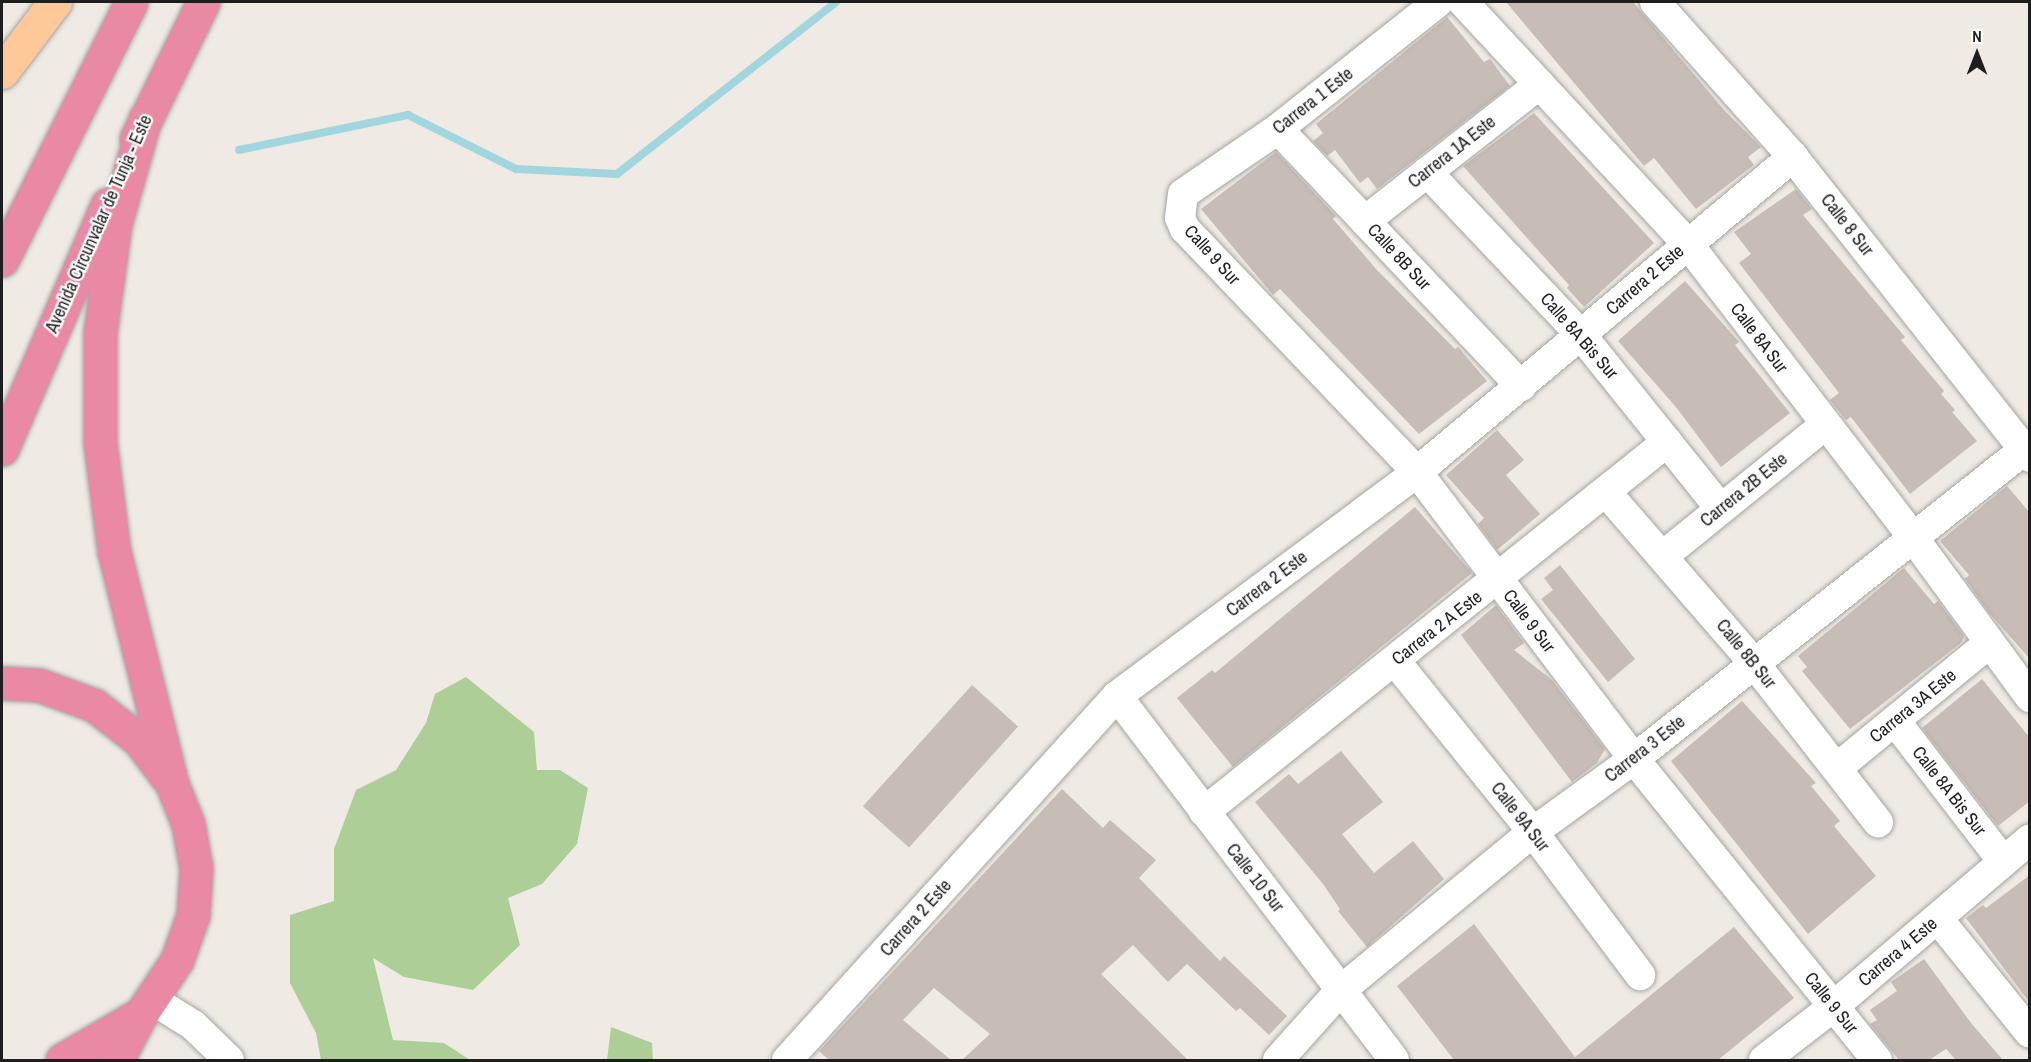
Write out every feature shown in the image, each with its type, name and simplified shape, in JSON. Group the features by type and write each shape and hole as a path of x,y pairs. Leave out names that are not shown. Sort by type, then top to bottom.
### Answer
{"highway":[{"path":"2,260 131,2"},
{"name":"Avenida Circunvalar de Tunja - Este","path":"2,448 145,119 203,2"},
{"path":"117,1060 177,960 192,915 196,868 188,824 172,784 114,552 100,443 100,333 115,225 145,119"},
{"path":"2,683 39,685 94,705 139,740 172,784"},
{"path":"62,1060 147,1007"}],"main road":[{"path":"2,72 55,2"}],"street":[{"name":"Carrera 1 Este","path":"1183,194 1278,129 1438,2"},
{"name":"Calle 8A Sur","path":"1463,2 1688,244 1912,536 1988,644 2030,697"},
{"name":"Calle 8 Sur","path":"1655,2 1793,157 2027,454"},
{"name":"Carrera 1A Este","path":"1365,221 1540,84"},
{"name":"Calle 8B Sur","path":"1278,129 1521,386"},
{"name":"Carrera 2 Este","path":"787,1060 1117,696 1417,472 1793,157"},
{"name":"Calle 8A Bis Sur","path":"1427,172 1581,335 1721,509"},
{"name":"Calle 9 Sur","path":"1183,194 1180,218 1185,229 1417,472 1634,759 1876,1060"},
{"name":"Carrera 2B Este","path":"1663,556 1825,425"},
{"name":"Carrera 2 A Este","path":"1204,812 1498,580 1667,442"},
{"name":"Carrera 3 Este","path":"1278,1060 1340,991 1533,832 1634,759 1912,536 2027,454"},
{"name":"Calle 8B Sur","path":"1606,492 1754,663 1878,822"},
{"name":"Carrera 3A Este","path":"1837,768 1988,644"},
{"name":"Calle 9A Sur","path":"1395,661 1533,832 1640,975"},
{"name":"Calle 10 Sur","path":"1117,696 1394,1060"},
{"name":"Calle 8A Bis Sur","path":"1895,721 2003,861"},
{"name":"Carrera 4 Este","path":"1764,1060 1834,1006 2030,839"},
{"path":"1938,919 2028,1027"},
{"path":"147,1007 193,1025 229,1060"}],"green space":[{"path":"466,677 534,732 537,770 560,770 588,788 577,844 542,884 508,898 520,945 473,990 404,977 373,958 393,1040 444,1043 470,1060 321,1060 316,1033 290,983 290,915 334,901 334,849 356,790 396,770 426,723 435,694"},
{"path":"611,1027 652,1043 653,1060 607,1060"}],"building":[{"path":"1506,2 1633,2 1724,110 1761,147 1748,157 1754,165 1696,209 1654,158 1644,166"},
{"path":"1447,17 1484,62 1490,59 1510,86 1377,189 1368,177 1360,183 1335,150 1327,156 1313,141 1323,133 1316,124"},
{"path":"1534,113 1654,243 1584,307 1567,288 1569,285 1463,166"},
{"path":"1276,152 1336,216 1333,219 1377,270 1455,349 1458,347 1487,381 1419,434 1280,289 1273,295 1201,209"},
{"path":"1796,189 1812,209 1803,215 1905,337 1901,340 1944,391 1941,394 1955,410 1952,412 1977,441 1910,494 1851,417 1846,420 1830,400 1839,393 1739,263 1751,254 1734,232"},
{"path":"1685,281 1739,342 1735,345 1790,413 1721,467 1676,407 1618,341"},
{"path":"1497,430 1524,460 1506,475 1540,514 1497,550 1478,524 1484,518 1446,475"},
{"path":"2007,486 2030,513 2030,659 1990,614 1965,579 1969,575 1940,541"},
{"path":"1415,507 1472,573 1233,767 1177,698 1212,670 1215,673"},
{"path":"1560,565 1635,659 1608,682 1541,599 1553,590 1544,578"},
{"path":"1904,568 1934,604 1938,601 1964,636 1962,642 1850,729 1802,671 1807,667 1798,656"},
{"path":"1496,605 1524,643 1514,650 1552,680 1605,749 1597,763 1572,782 1461,635"},
{"path":"1982,679 2030,738 2030,801 1998,826 1922,728"},
{"path":"972,685 1018,726 909,848 863,806"},
{"path":"1742,701 1816,783 1811,786 1840,821 1834,826 1876,876 1808,934 1671,761"},
{"path":"1341,751 1383,802 1342,834 1374,873 1413,841 1444,879 1367,947 1338,911 1340,909 1323,884 1255,802 1289,774 1298,784"},
{"path":"1062,789 1103,828 1110,820 1156,860 1139,878 1220,961 1224,956 1287,1016 1269,1035 1240,1008 1236,1011 1187,964 1168,982 1133,945 1101,974 1188,1060 962,1060 990,1034 934,988 903,1020 951,1060 829,1060 819,1051"},
{"path":"2030,875 2030,1003 1966,918 1983,905 1986,908"},
{"path":"1474,924 1575,1057 1734,927 1794,998 1718,1060 1454,1060 1397,986"},
{"path":"1924,959 1971,1023 2003,1060 1956,1060 1946,1049 1929,1060 1899,1060 1870,1024 1877,1020 1870,1010 1897,991 1891,982"}],"waterway":[{"path":"239,150 408,115 516,169 617,174 836,2"}]}
